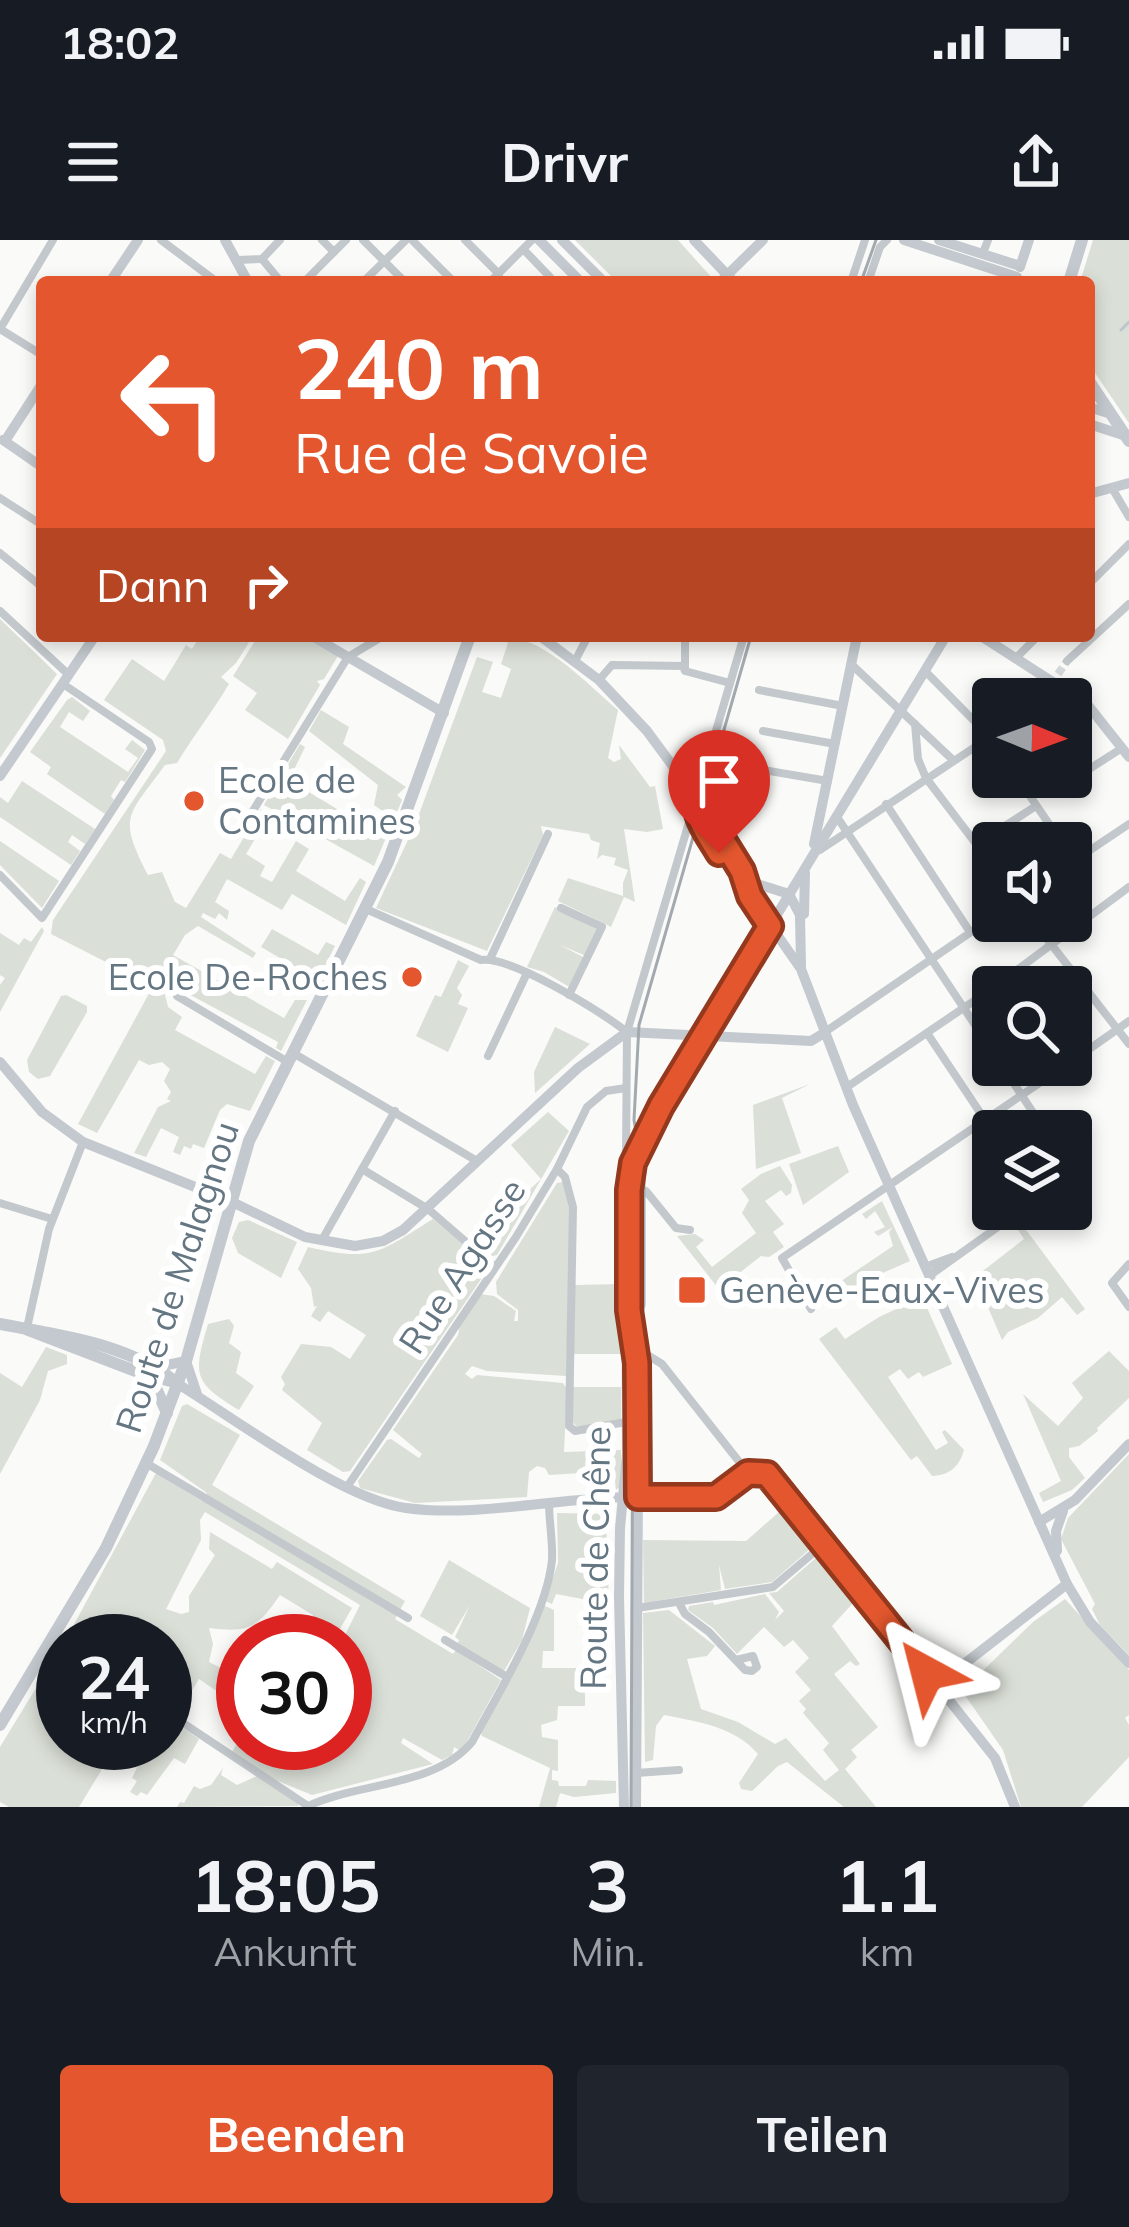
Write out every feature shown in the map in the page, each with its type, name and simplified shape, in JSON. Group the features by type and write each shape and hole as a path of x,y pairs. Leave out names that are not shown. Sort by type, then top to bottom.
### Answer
{"main road":[{"path":"114,276 138,240"},
{"path":"225,240 242,276"},
{"path":"562,240 598,276"},
{"path":"694,240 724,276"},
{"path":"730,276 763,240"},
{"path":"904,240 984,259"},
{"path":"947,241 1018,275 1029,240"},
{"path":"1071,276 1082,240"},
{"path":"531,243 572,276"},
{"path":"713,261 731,262 746,256"},
{"path":"1095,390 1127,439"},
{"path":"36,394 2,443 36,463"},
{"path":"1095,409 1111,414"},
{"path":"1095,426 1127,439"},
{"path":"1095,492 1129,483"},
{"path":"0,776 91,642"},
{"path":"322,642 444,712"},
{"name":"Route de Malagnou","path":"73,1614 167,1414 249,1142 366,909 406,817 468,642"},
{"path":"548,642 599,680 647,731 745,876 750,896"},
{"path":"801,969 810,859 856,642"},
{"path":"629,1190 636,1154 661,1106 942,642"},
{"path":"990,642 1051,678"},
{"path":"1092,709 1125,752"},
{"path":"830,781 829,798 836,816"},
{"path":"695,800 704,830 801,969 845,1088 1067,1584 1100,1634 1129,1663"},
{"path":"745,876 789,894 799,909 802,928"},
{"path":"750,896 755,888 768,886"},
{"path":"0,1062 32,1102 83,1142 321,1242 355,1246 382,1241 428,1209 578,1068 627,1032 811,1041 824,1033"},
{"path":"626,1162 635,1139 661,1106"},
{"name":"Route de Chêne","path":"626,1162 627,1422 637,1608 636,1807"},
{"name":"Route de Chêne","path":"623,1807 620,1528 631,1497 637,1363 629,1310"},
{"path":"0,1324 154,1372 375,1501 420,1510 631,1497"},
{"path":"154,1372 186,1361 198,1396"},
{"path":"154,1372 167,1414"},
{"path":"1039,1522 1066,1507 1129,1444"},
{"path":"582,1501 610,1507 620,1528"},
{"path":"1056,1560 1056,1531 1066,1507"},
{"path":"1015,1807 995,1758 937,1685 1067,1584"},
{"name":"Route de Malagnou","path":"0,1725 36,1675"}],"street":[{"path":"36,351 0,329 53,240"},
{"path":"161,240 210,276"},
{"path":"236,260 262,259 280,240"},
{"path":"322,240 334,252"},
{"path":"310,276 346,240"},
{"path":"363,240 399,276"},
{"path":"370,276 409,240 448,276"},
{"path":"465,240 499,274"},
{"path":"853,276 865,240"},
{"path":"870,276 886,240"},
{"path":"980,276 988,240"},
{"path":"497,276 531,243 549,276"},
{"path":"262,259 276,276"},
{"path":"1112,488 1129,517"},
{"path":"0,498 36,520"},
{"path":"1095,578 1129,544"},
{"path":"0,554 36,582"},
{"path":"1095,635 1129,604"},
{"path":"0,610 66,679 152,749 42,918 0,875"},
{"path":"238,836 348,657 373,642"},
{"path":"575,661 585,642"},
{"path":"685,642 686,671"},
{"name":"Route de Chêne","path":"626,1162 627,1032 743,642"},
{"path":"1015,659 1032,642"},
{"path":"1067,661 1088,642"},
{"path":"851,664 953,760"},
{"path":"599,680 612,665 683,666 686,671 730,683"},
{"path":"925,671 972,717"},
{"path":"760,689 843,706"},
{"path":"915,724 918,759 926,778 972,838"},
{"path":"763,731 836,744"},
{"path":"810,859 972,749"},
{"path":"1092,769 1125,752"},
{"path":"746,766 830,781"},
{"path":"1031,798 1047,822"},
{"path":"824,1033 970,932 886,804"},
{"path":"1011,822 1036,806"},
{"path":"836,816 972,1021"},
{"path":"1092,847 1129,824"},
{"path":"490,958 548,834"},
{"path":"1024,966 1129,887"},
{"path":"562,908 602,927 569,995"},
{"path":"366,909 481,960 490,958 526,974 627,1032"},
{"path":"1048,942 1129,1044"},
{"path":"488,1056 526,974"},
{"path":"177,996 395,1111 478,1162"},
{"path":"845,1088 972,1002"},
{"path":"1092,1048 1129,1022"},
{"path":"927,1033 978,1110"},
{"path":"1016,1086 1031,1110"},
{"path":"1003,1110 1037,1086"},
{"name":"Rue Agasse","path":"346,1487 495,1267 557,1169 587,1107 606,1091 626,1088"},
{"path":"321,1242 395,1111"},
{"path":"811,1309 782,1258 972,1131"},
{"path":"27,1329 52,1219 83,1142"},
{"path":"362,1169 428,1209 495,1267"},
{"path":"557,1169 565,1177 573,1207 569,1426 575,1431 627,1422"},
{"path":"629,1190 646,1191 676,1228 690,1230"},
{"path":"0,1203 52,1219"},
{"path":"927,1271 993,1230"},
{"path":"1128,1300 1112,1283 1129,1264"},
{"path":"637,1363 650,1356 662,1364 748,1473"},
{"path":"146,1462 408,1618"},
{"path":"631,1497 716,1497 748,1473 760,1471 772,1477 937,1685"},
{"path":"192,1729 302,1798 307,1806 418,1774 462,1754 507,1677 537,1612 550,1571 549,1503"},
{"path":"637,1608 773,1588 825,1543"},
{"path":"679,1603 736,1660"},
{"path":"445,1640 507,1677"},
{"path":"636,1773 679,1770"}],"shaded area":[{"path":"575,240 678,240 710,276 611,276"},
{"path":"1093,240 1129,240 1129,423 1095,373 1095,276 1082,276"},
{"path":"0,619 57,674 0,758"},
{"path":"196,642 249,642 221,677 229,684 177,763 165,765 135,807 132,840 148,875 162,872 175,902 186,908 220,853 231,859 261,809 288,827 267,819 246,854 265,866 260,876 272,882 296,841 309,849 296,871 345,901 360,878 366,882 346,925 292,894 282,910 227,879 215,902 229,911 227,920 219,913 215,919 203,913 201,917 256,953 253,958 198,926 185,935 173,955 284,1018 295,1000 307,1000 281,1051 276,1048 278,1042 170,984 165,995 168,1007 182,1017 175,1030 255,1074 266,1056 275,1061 250,1111 227,1104 204,1148 193,1144 191,1149 184,1146 180,1155 173,1152 179,1137 161,1128 146,1157 134,1153 158,1107 171,1101 164,1081 170,1069 162,1062 149,1065 139,1060 97,1133 78,1124 153,986 51,934 53,920 166,751 163,740 104,700 132,659 164,681 186,645 192,649"},
{"path":"254,642 315,642 338,656 324,679 317,681 320,685 288,739 245,710 257,693 233,676"},
{"path":"528,642 549,653 618,710 608,758 621,759 619,745 650,787 655,786 663,829 624,829 635,902 624,897 611,927 558,901 568,878 623,896 628,870 614,865 616,858 602,855 597,859 600,843 589,834 541,826 543,835 487,951 376,908 415,825 477,657 493,662 482,692 501,698 511,669 501,664 508,643"},
{"path":"72,697 90,711 83,721 69,712 60,727 128,772 138,758 125,749 132,740 145,750 111,796 114,800 105,814 47,774 51,767 30,752"},
{"path":"321,710 349,727 343,744 406,787 397,795 402,800 374,866 264,805 300,744 305,747 289,780 375,832 387,814 374,805 378,785 309,731"},
{"path":"22,781 95,829 85,844 72,835 68,842 80,851 71,865 0,817 0,797 8,803"},
{"path":"0,841 59,881 42,908 0,865"},
{"path":"555,907 598,930 586,956 560,945 585,958 571,988 527,967"},
{"path":"42,927 0,1012 0,985 5,978 0,975 0,933 19,945 24,938 31,942"},
{"path":"272,929 318,955 326,942 335,946 318,980 261,947"},
{"path":"458,960 469,966 457,988 462,995 458,1004 468,1008 448,1052 416,1036"},
{"path":"61,996 87,1006 87,1012 50,1076 38,1079 29,1072 27,1060"},
{"path":"555,1027 590,1044 535,1093 534,1072"},
{"path":"810,1084 782,1098 801,1153 756,1169 753,1105"},
{"path":"548,1112 569,1131 497,1255 488,1257 472,1243 541,1179 511,1145"},
{"path":"838,1146 849,1172 803,1205 789,1164"},
{"path":"780,1166 792,1185 791,1193 786,1196 781,1190 765,1201 784,1224 773,1232 784,1247 769,1257 761,1256 719,1289 677,1236 695,1234 704,1240 696,1247 712,1267 756,1233 742,1213 749,1200 741,1189"},
{"path":"563,1182 572,1214 566,1376 472,1366 465,1374 472,1379 477,1375 563,1383 567,1389 564,1452 621,1450 621,1486 616,1490 614,1471 549,1475 537,1466 529,1472 527,1497 415,1503 360,1488 358,1481 387,1440 419,1458 422,1454 393,1430 480,1294 494,1296 516,1311 514,1321 518,1321 518,1310 497,1294 496,1282 557,1183"},
{"path":"882,1201 910,1261 869,1279 829,1305 822,1294 893,1246 889,1232 893,1227 878,1236 874,1232 885,1227 875,1211 866,1219 862,1214"},
{"path":"433,1219 488,1269 350,1471 343,1472 307,1450 322,1423 282,1390 281,1377 301,1344 331,1347 350,1359 366,1335 328,1311 320,1322 311,1316 317,1306 298,1269 308,1247 363,1254"},
{"path":"248,1220 297,1242 281,1278 238,1253 232,1238 239,1222"},
{"path":"1018,1230 1026,1230 1085,1309 1077,1315 1062,1297 1002,1340 975,1277 1024,1239"},
{"path":"921,1281 924,1301 952,1364 923,1377 919,1372 908,1379 900,1369 888,1377 936,1450 948,1443 945,1430 964,1450 953,1469 932,1476 917,1456 911,1460 819,1339 836,1327 845,1339 916,1300 911,1286"},
{"path":"620,1284 621,1354 573,1354 575,1285"},
{"path":"229,1319 234,1326 229,1343 241,1352 236,1373 254,1386 239,1410 205,1384 199,1366 208,1324"},
{"path":"46,1347 67,1355 67,1364 48,1371 40,1400 0,1474 0,1373 22,1387"},
{"path":"1109,1351 1129,1371 1129,1398 1098,1431 1069,1448 1069,1457 1085,1478 1072,1490 1043,1502 1039,1493 1061,1481 1023,1394 1058,1426 1083,1398 1072,1383"},
{"path":"573,1387 621,1387 621,1420 577,1427"},
{"path":"187,1404 240,1435 212,1485 405,1601 395,1619 501,1680 464,1747 454,1747 452,1755 442,1760 403,1738 401,1743 433,1764 312,1795 258,1770 372,1770 372,1614 356,1614 360,1605 205,1512 200,1520 201,1540 166,1609 181,1614 80,1614 156,1473 202,1501 207,1493 160,1460 182,1406"},
{"path":"1129,1454 1129,1655 1100,1625 1092,1609 1095,1604 1061,1539 1068,1518"},
{"path":"779,1512 811,1548 772,1582 725,1589 719,1565 721,1590 644,1603 643,1540 746,1541"},
{"path":"557,1513 606,1514 609,1604 556,1594 552,1604 545,1601 558,1563"},
{"path":"210,1532 272,1569 277,1562 352,1608 349,1614 311,1614 280,1595 266,1614 216,1614 216,1629 209,1628 213,1644 209,1662 216,1666 216,1691 199,1679 192,1691 192,1614 181,1614 189,1612 189,1596 215,1555 209,1549"},
{"path":"818,1556 850,1591 853,1603 832,1626 860,1664 850,1661 834,1674 878,1727 851,1750 857,1757 845,1769 876,1807 844,1807 787,1762 752,1791 741,1789 739,1783 758,1754 749,1745 703,1723 664,1715 656,1726 653,1760 645,1762 643,1613 669,1610 715,1646 707,1656 687,1659 701,1709 738,1722 775,1744 786,1738 825,1781 839,1770 823,1750 829,1743 803,1713 806,1709 799,1701 811,1690 795,1672 809,1658 793,1640 784,1647 764,1627 737,1654 688,1610 689,1606 765,1594 779,1612 775,1620 784,1611 769,1593 777,1592"},
{"path":"449,1560 530,1608 522,1640 504,1671 457,1644 455,1637 470,1605 452,1635 420,1616"},
{"path":"1065,1599 1129,1670 1129,1715 1125,1718 1129,1757 1082,1807 1021,1807 1003,1750 962,1691 1033,1622"},
{"path":"543,1605 554,1610 554,1651 543,1651 542,1668 585,1668 585,1706 558,1706 557,1720 541,1725 542,1737 558,1740 558,1771 552,1770 552,1780 559,1786 616,1781 616,1793 574,1797 560,1793 556,1807 539,1807 550,1768 481,1732"},
{"path":"36,1688 36,1770 102,1770 79,1807 9,1807 0,1802 0,1747"},
{"path":"136,1770 165,1770 147,1795 130,1792 137,1781 132,1778"},
{"path":"222,1770 221,1775 237,1785 257,1776 298,1799 298,1806 177,1807 194,1786 211,1785"}],"waterway":[{"path":"1121,330 1129,322"}],"tunnel":[{"path":"1058,674 1067,661"}],"tram line":[{"path":"863,276 876,240"},
{"path":"631,1807 633,1359 644,1305 644,1179 634,1120 639,1025 749,642"}],"place":[{"name":"Ecole de Contamines","path":"194,801"},
{"name":"Ecole De-Roches","path":"412,977"},
{"name":"Genève-Eaux-Vives","path":"692,1290"}],"route":[{"path":"719,853 704,830 696,797 770,926 661,1106 633,1163 629,1310 637,1363 638,1497 716,1497 748,1473 767,1474 927,1673"}]}
